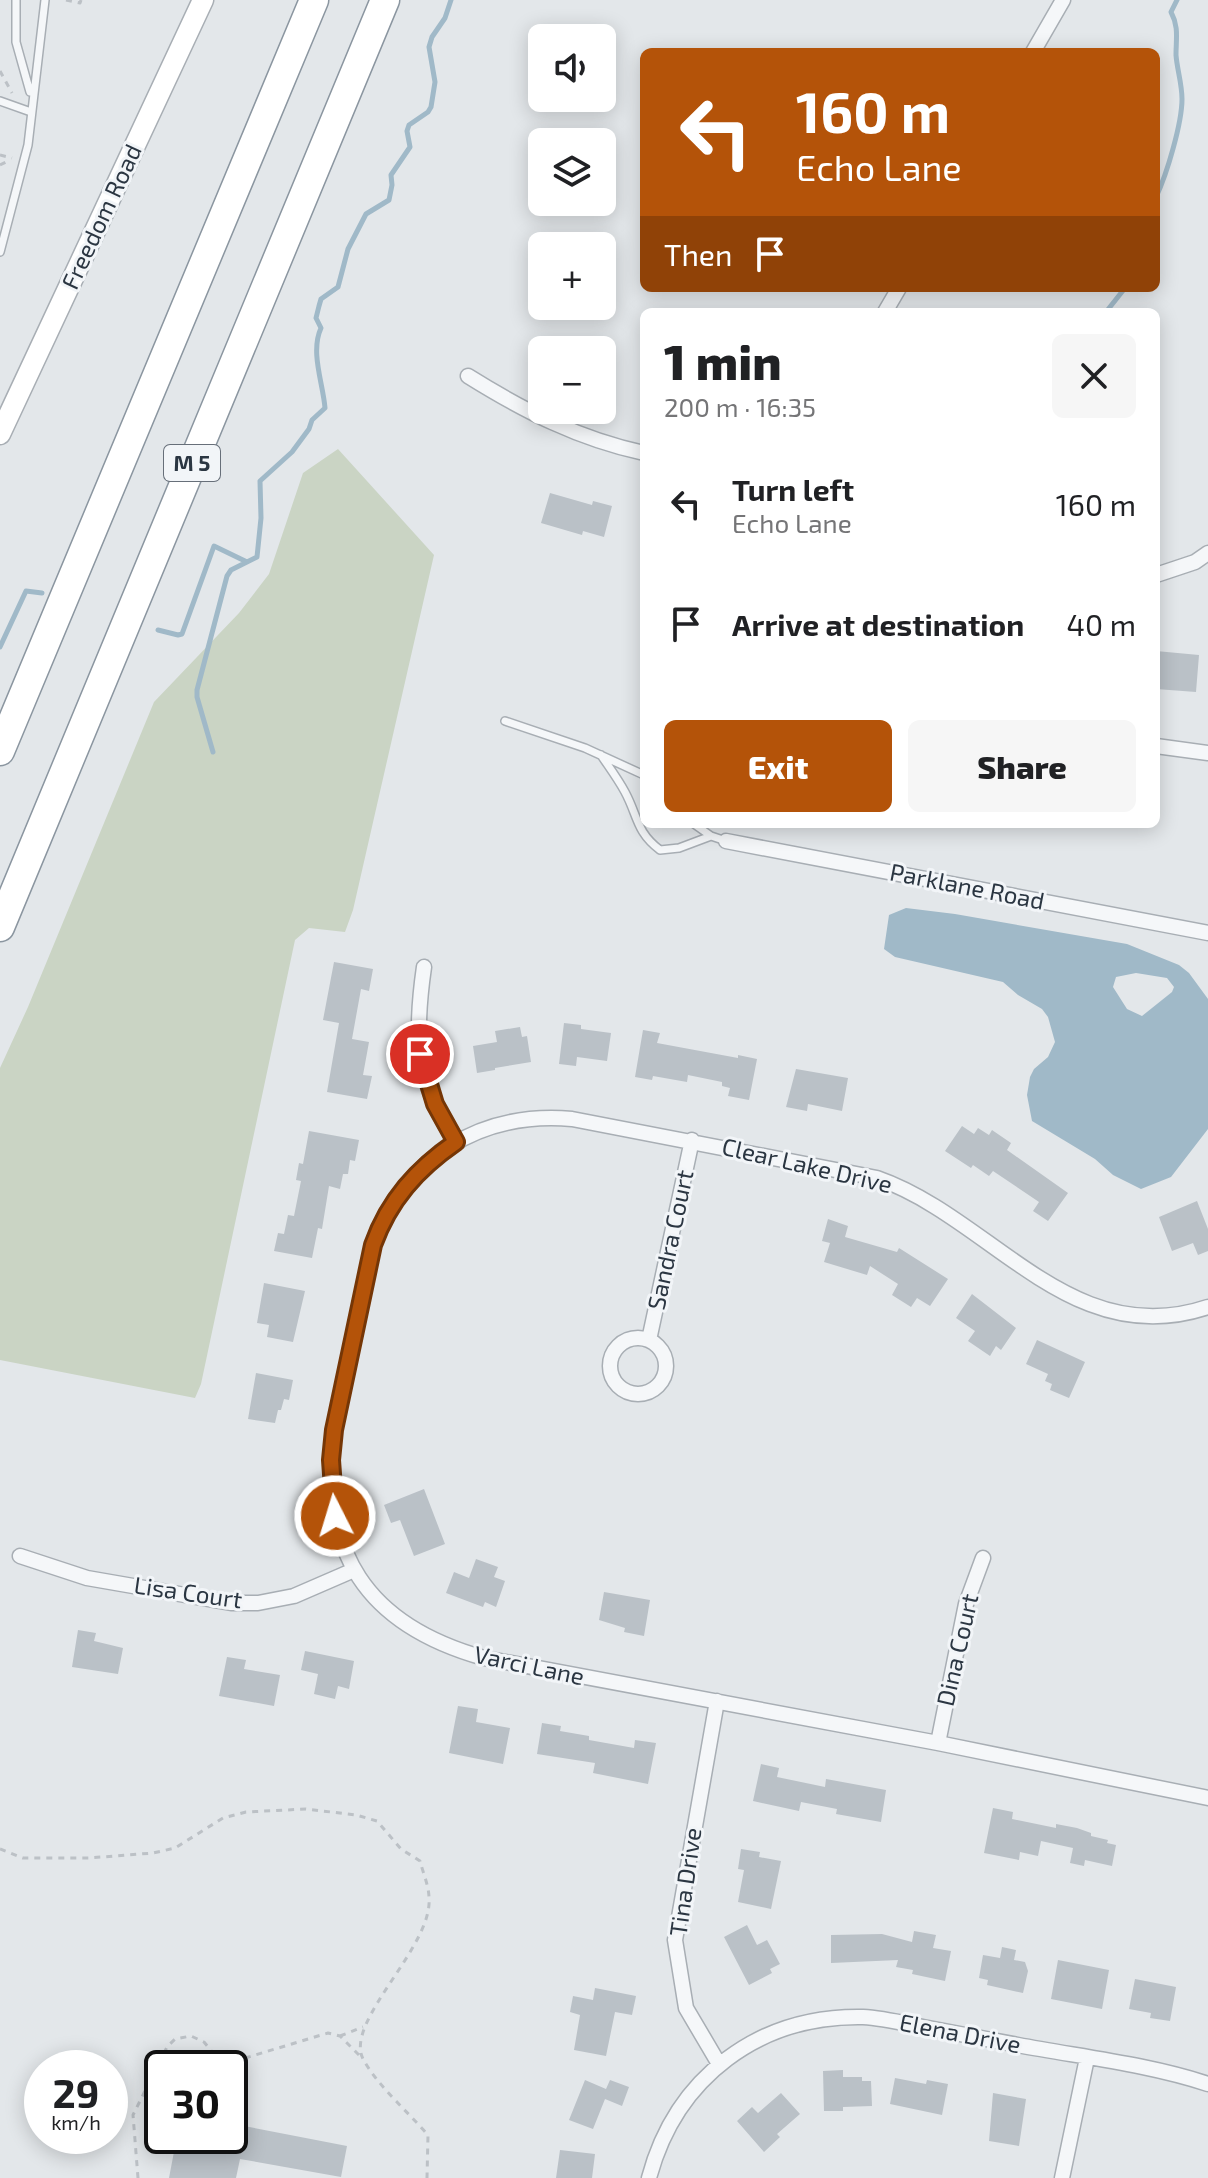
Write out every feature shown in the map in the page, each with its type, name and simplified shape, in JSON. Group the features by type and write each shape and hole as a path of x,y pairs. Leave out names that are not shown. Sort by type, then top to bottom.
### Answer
{"highway":[{"name":"M 5","path":"0,751 314,0"},
{"name":"M 5","path":"0,927 385,0"}],"street":[{"name":"Freedom Road","path":"2,422 203,0"},
{"path":"1035,48 1063,0"},
{"path":"468,376 520,409 603,445 640,452"},
{"path":"1160,574 1195,562 1208,553"},
{"path":"1160,747 1208,753"},
{"name":"Parklane Road","path":"726,841 1208,933"},
{"path":"424,967 417,1016 420,1054 435,1104 456,1142"},
{"name":"Clear Lake Drive","path":"471,1135 509,1121 557,1117 692,1140 893,1183 934,1206 1055,1289 1096,1308 1126,1315 1156,1316 1208,1307"},
{"name":"Varci Lane","path":"471,1135 431,1159 402,1190 384,1217 373,1245 334,1430 331,1460 335,1516 354,1570 368,1592 409,1628 457,1651 1208,1798"},
{"name":"Sandra Court","path":"649,1340 692,1140"},
{"name":"Sandra Court","path":"630,1339 649,1340 663,1352 666,1361 663,1379 651,1392 633,1395 625,1392 612,1378 611,1359 622,1343 630,1339"},
{"name":"Lisa Court","path":"20,1556 87,1578 231,1603 285,1599 354,1570"},
{"name":"Dina Court","path":"938,1743 966,1604 983,1558"},
{"name":"Tina Drive","path":"717,1701 675,1940 686,2008 719,2064"},
{"name":"Elena Drive","path":"719,2064 750,2043 778,2030 809,2021 849,2017 882,2019 1208,2084"},
{"path":"1062,2178 1087,2058"},
{"path":"649,2178 659,2147 678,2111 692,2091 719,2064"}],"lane":[{"path":"16,0 16,42 32,98"},
{"path":"0,252 28,145 45,0"},
{"path":"0,101 31,112"},
{"path":"505,721 601,755 640,773"},
{"path":"601,755 634,808 638,828 660,850 679,848 711,836"},
{"path":"700,828 726,841"}],"path":[{"path":"66,0 80,3 81,0"},
{"path":"0,155 14,158 0,165"},
{"path":"0,1849 23,1858 89,1858 153,1853 175,1848 223,1818 246,1812 336,1811 377,1821 401,1849 420,1861 430,1899 425,1922 409,1956 363,2027 361,2057"},
{"path":"340,2036 363,2027"},
{"path":"138,2178 133,2115 167,2047 175,2039 191,2036 204,2042 213,2053 242,2059 328,2033 340,2036 361,2057 428,2135 427,2178"}],"green space":[{"path":"338,449 434,555 353,910 345,932 309,928 295,940 201,1384 195,1398 0,1360 0,1068 154,702 239,613 269,574 303,473"}],"water":[{"path":"906,908 1127,944 1179,965 1189,973 1208,999 1208,1129 1171,1177 1141,1189 1113,1175 1095,1159 1032,1121 1027,1095 1030,1077 1048,1057 1055,1042 1048,1017 1042,1009 1003,982 895,957 884,949 889,915","holes":["1136,973 1167,978 1174,987 1172,992 1142,1016 1127,1009 1113,987 1116,977"]}],"building":[{"path":"550,493 592,505 593,501 612,506 604,537 583,531 582,535 541,523"},
{"path":"1160,651 1199,655 1196,692 1160,689"},
{"path":"334,962 373,969 369,991 361,989 352,1039 369,1042 363,1075 372,1076 367,1099 327,1092 339,1023 323,1020"},
{"path":"564,1023 611,1033 607,1061 577,1057 576,1066 559,1064"},
{"path":"520,1027 522,1037 527,1036 531,1062 477,1073 473,1046 497,1042 495,1031"},
{"path":"643,1030 660,1033 657,1043 757,1059 749,1100 728,1096 730,1088 722,1086 722,1082 688,1075 687,1082 653,1076 652,1080 635,1077"},
{"path":"796,1069 848,1078 842,1111 808,1104 807,1111 786,1107"},
{"path":"962,1126 974,1134 978,1128 989,1135 992,1130 1011,1143 1007,1150 1068,1193 1048,1221 1033,1211 1039,1202 993,1171 989,1176 945,1151"},
{"path":"309,1131 359,1140 355,1161 350,1160 348,1174 343,1174 340,1189 329,1186 322,1229 318,1228 312,1258 274,1251 278,1233 284,1234 288,1215 294,1216 301,1181 296,1180 299,1163 303,1164"},
{"path":"1197,1201 1208,1229 1208,1251 1198,1255 1193,1243 1172,1251 1159,1217"},
{"path":"828,1219 848,1226 845,1237 897,1252 899,1248 948,1279 930,1306 917,1298 911,1307 892,1295 898,1284 870,1266 867,1275 824,1262 830,1243 822,1241"},
{"path":"264,1283 305,1291 293,1342 267,1337 269,1325 257,1323"},
{"path":"972,1294 1016,1328 1001,1350 996,1346 990,1356 968,1341 975,1331 956,1318"},
{"path":"1037,1340 1085,1362 1069,1398 1050,1390 1052,1384 1045,1381 1048,1374 1026,1364"},
{"path":"256,1373 293,1380 289,1400 284,1399 275,1423 248,1419"},
{"path":"424,1489 445,1544 414,1556 400,1520 391,1523 384,1505"},
{"path":"476,1559 498,1567 494,1577 505,1581 496,1607 485,1602 483,1607 446,1593 454,1572 469,1578"},
{"path":"604,1592 650,1600 644,1636 624,1632 625,1628 599,1620"},
{"path":"78,1630 96,1633 94,1641 123,1648 118,1674 72,1667"},
{"path":"305,1651 354,1661 349,1689 338,1686 335,1699 314,1694 318,1674 301,1670"},
{"path":"227,1657 246,1660 244,1669 280,1675 274,1706 219,1696"},
{"path":"458,1706 478,1709 476,1722 510,1728 503,1764 449,1753"},
{"path":"542,1723 561,1726 560,1731 589,1736 589,1740 634,1748 635,1740 656,1743 648,1784 593,1773 595,1763 537,1754"},
{"path":"761,1764 779,1768 777,1777 825,1787 826,1779 886,1790 881,1822 836,1814 837,1809 801,1802 799,1811 753,1801"},
{"path":"993,1808 1013,1812 1012,1819 1056,1828 1056,1824 1077,1828 1091,1833 1091,1836 1108,1840 1107,1843 1116,1845 1112,1866 1085,1860 1084,1866 1070,1863 1073,1848 1041,1841 1038,1856 1020,1852 1019,1860 984,1853"},
{"path":"741,1849 760,1852 759,1857 781,1861 771,1909 738,1902 744,1870 738,1869"},
{"path":"747,1925 757,1945 767,1940 780,1964 770,1969 772,1973 749,1985 724,1937"},
{"path":"914,1931 936,1935 933,1948 951,1951 945,1981 896,1967 898,1960 831,1963 831,1935 882,1934 912,1942"},
{"path":"1002,1947 1016,1950 1014,1960 1025,1962 1028,1971 1023,1993 987,1985 988,1980 979,1978 983,1955 1000,1958"},
{"path":"1058,1960 1109,1970 1102,2009 1051,1999"},
{"path":"1135,1979 1176,1987 1170,2021 1150,2018 1151,2013 1129,2009"},
{"path":"595,1988 636,1996 632,2015 615,2012 606,2056 574,2050 580,2015 570,2012 573,1996 593,2000"},
{"path":"843,2070 843,2077 862,2077 862,2081 871,2081 872,2106 824,2111 823,2071"},
{"path":"895,2078 926,2084 927,2080 948,2084 942,2115 890,2104"},
{"path":"585,2080 606,2089 610,2080 629,2087 622,2106 605,2099 593,2129 569,2120"},
{"path":"781,2093 800,2114 777,2134 780,2137 764,2152 737,2121 752,2107 758,2113"},
{"path":"993,2093 1026,2099 1019,2146 989,2141"},
{"path":"248,2127 347,2146 341,2177 240,2159 236,2178 169,2178 174,2154 248,2154"},
{"path":"560,2150 595,2154 592,2178 556,2178"}],"waterway":[{"path":"213,752 197,690 227,576 231,570 257,557 261,518 260,481 292,452 312,420 325,408 317,357 321,328 316,318 321,299 338,287 348,249 366,214 389,200 391,175 410,147 409,125 431,107 435,82 429,47 451,0"},
{"path":"1160,187 1181,109 1176,28 1171,12 1177,0"},
{"path":"1109,308 1122,292"},
{"path":"158,630 182,634 214,546 245,561"},
{"path":"0,647 26,591 42,593"}],"route":[{"path":"335,1516 331,1460 334,1430 373,1245 384,1217 402,1190 431,1159 456,1142 435,1104 420,1054"}]}
